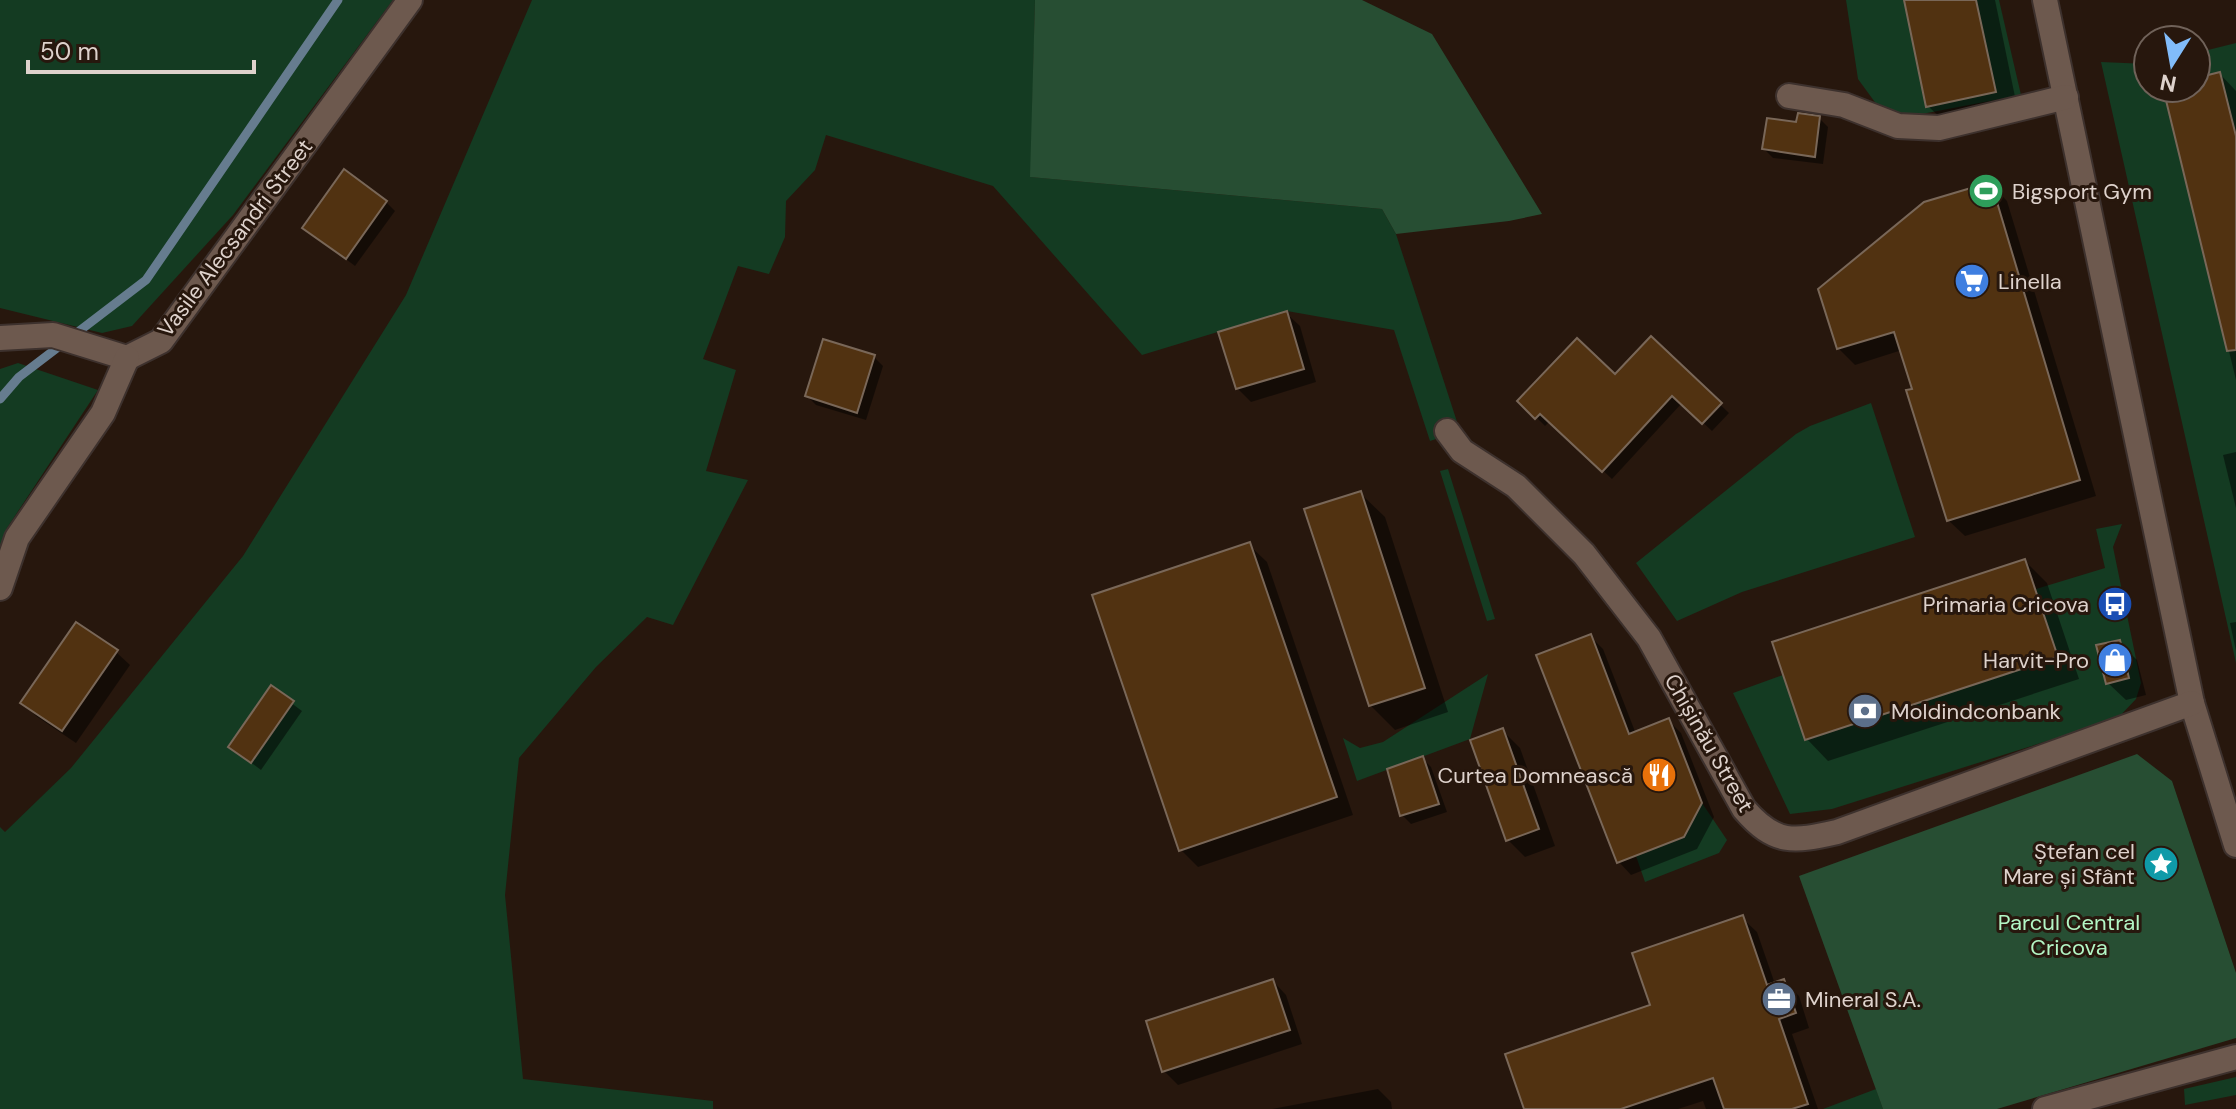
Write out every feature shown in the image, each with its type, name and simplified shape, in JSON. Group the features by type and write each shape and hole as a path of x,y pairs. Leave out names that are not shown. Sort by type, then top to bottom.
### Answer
{"street":[{"name":"Vasile Alecsandri Street","path":"127,358 161,341 410,0"},
{"path":"2045,0 2192,703 2226,790 2236,845"},
{"path":"1789,96 1844,105 1898,126 1939,128 2066,97"},
{"path":"0,338 53,335 127,358 103,413 17,538 0,588"},
{"name":"Chișinău Street","path":"1447,431 1462,451 1516,486 1584,554 1649,638 1744,809 1760,828 1783,838 1809,838 1837,832 2192,703"},
{"path":"2045,1109 2236,1057"}],"green space":[{"path":"0,0 393,0 233,215 132,326 102,333 0,308"},
{"path":"532,0 1035,0 1031,177 1382,209 1396,234 1460,431 1430,441 1394,330 1287,311 1142,355 993,186 826,135 815,170 786,201 785,237 769,274 738,266 703,359 736,370 706,471 748,480 673,625 647,617 596,667 519,758 505,895 523,1079 713,1101 713,1109 0,1109 0,827 5,832 71,768 243,556 406,295"},
{"path":"1035,0 1362,0 1432,34 1542,214 1509,221 1396,234 1382,209 1030,177"},
{"path":"1846,0 1999,0 2021,95 1901,118 1877,105 1858,79"},
{"path":"2236,43 2236,663 2101,62 2132,63 2132,104 2212,104 2212,49"},
{"path":"18,363 98,390 7,528 0,548 0,369"},
{"path":"1871,403 1915,537 1742,592 1677,621 1636,563 1796,434"},
{"path":"1448,469 1495,619 1487,621 1440,471"},
{"path":"2122,524 2113,547 2141,683 2136,699 2117,719 1832,809 1790,814 1733,693 1783,675 1805,739 2058,656 2036,589 2105,568 2096,529"},
{"path":"1488,674 1470,739 1357,781 1343,738 1360,748 1383,742"},
{"name":"Parcul Central Cricova","path":"2137,754 2172,781 2236,973 2236,1038 1997,1109 1883,1109 1799,876"},
{"path":"1702,803 1727,840 1719,853 1645,882 1636,856 1684,837"},
{"path":"2236,1077 2236,1095 2185,1105 2184,1089"},
{"path":"1876,1089 1883,1109 1823,1109"}],"building":[{"path":"1904,0 1976,0 1996,92 1926,107"},
{"path":"2220,72 2236,136 2236,350 2227,351 2167,104 2212,104 2212,74"},
{"path":"1798,113 1820,116 1815,157 1762,149 1767,118 1796,122"},
{"path":"344,169 387,201 346,259 302,228"},
{"path":"1991,182 2080,480 1947,521 1906,390 1912,389 1894,332 1837,349 1818,289 1924,202"},
{"path":"1287,311 1304,369 1236,389 1218,332"},
{"path":"1651,336 1722,403 1702,424 1672,396 1602,472 1540,414 1535,419 1517,401 1577,338 1615,374"},
{"path":"823,339 875,355 857,413 805,396"},
{"path":"1361,491 1425,688 1369,706 1304,509"},
{"path":"1250,542 1337,797 1179,851 1092,595"},
{"path":"2025,559 2058,657 1805,740 1772,642"},
{"path":"76,622 118,650 62,731 20,703"},
{"path":"1591,634 1629,734 1669,718 1702,803 1684,837 1617,863 1536,655"},
{"path":"2120,640 2129,678 2106,684 2096,645"},
{"path":"271,685 294,701 251,763 228,747"},
{"path":"1503,728 1539,829 1506,841 1470,740"},
{"path":"1423,756 1439,804 1400,816 1387,769"},
{"path":"1743,915 1767,985 1784,979 1796,1013 1779,1019 1808,1104 1792,1109 1724,1109 1713,1078 1621,1109 1524,1109 1505,1054 1650,1005 1632,953"},
{"path":"1273,979 1290,1030 1162,1072 1146,1021"}],"waterway":[{"path":"0,399 19,377 146,280 338,0"}],"place":[{"name":"Bigsport Gym","path":"1986,191"},
{"name":"Linella","path":"1972,281"},
{"name":"Primaria Cricova","path":"2115,604"},
{"name":"Harvit-Pro","path":"2115,660"},
{"name":"Moldindconbank","path":"1865,711"},
{"name":"Curtea Domnească","path":"1659,775"},
{"name":"Ștefan cel Mare și Sfânt","path":"2161,864"},
{"name":"Mineral S.A.","path":"1779,999"}]}
